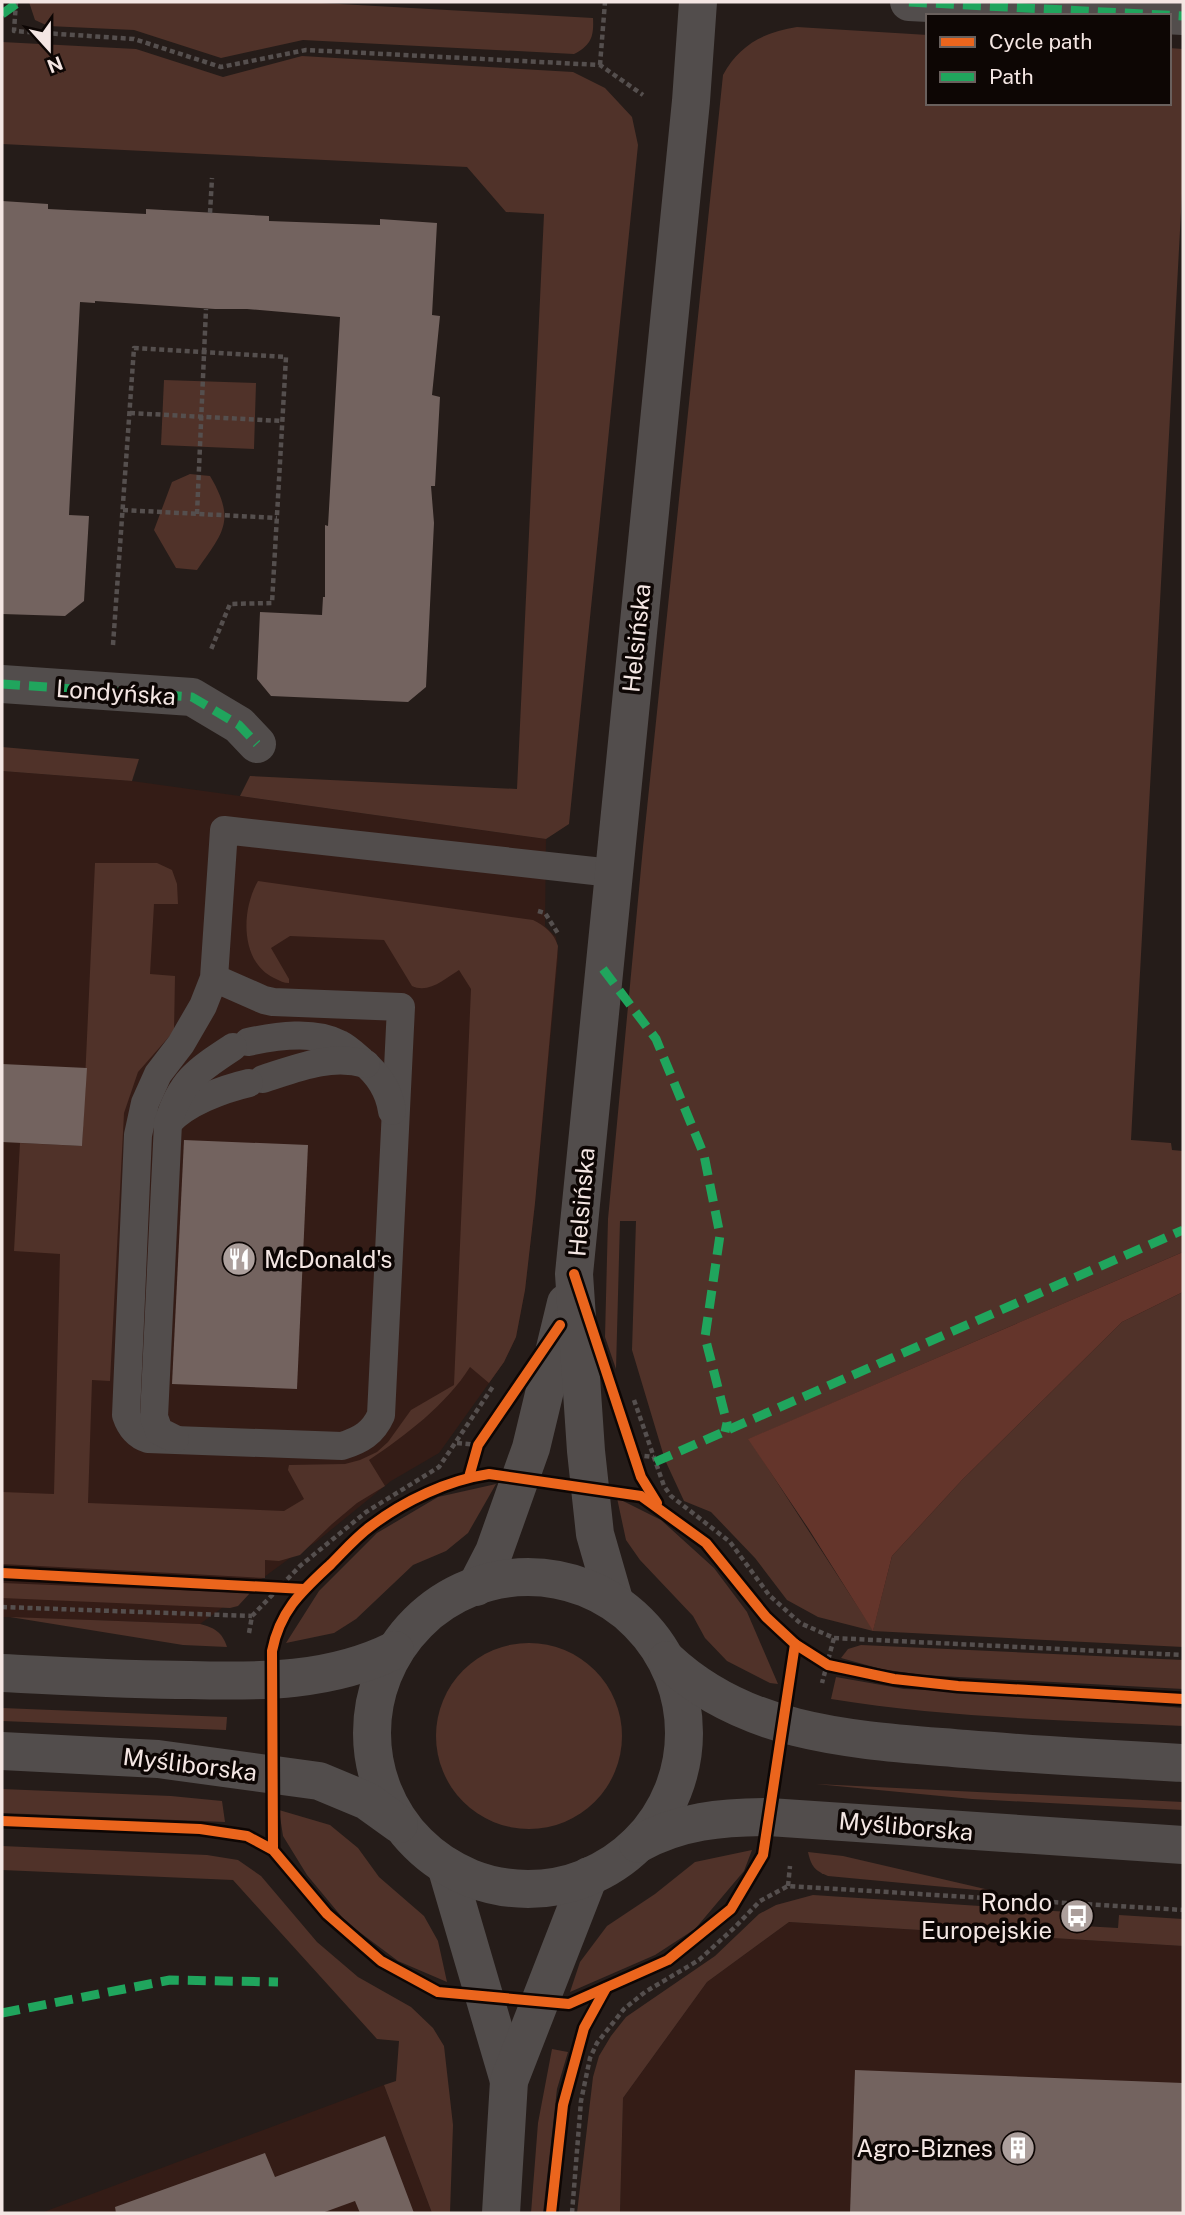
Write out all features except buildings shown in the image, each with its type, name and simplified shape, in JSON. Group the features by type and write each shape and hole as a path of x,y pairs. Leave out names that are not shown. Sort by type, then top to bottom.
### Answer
{"street":[{"name":"Helsińska","path":"476,1587 494,1552 531,1448 574,1274 691,101 698,2"},
{"path":"909,2 1144,14"},
{"name":"Londyńska","path":"2,684 192,697 239,726 257,744"},
{"name":"Helsińska","path":"574,1274 586,1451 595,1534 614,1600"},
{"path":"511,1577 547,1577 582,1585 614,1600 653,1637 677,1684 683,1709 682,1759 675,1784 651,1828 634,1847 612,1863 589,1876 566,1884 516,1888 468,1877 446,1866 424,1850 405,1831 381,1789 374,1766 371,1719 375,1695 382,1672 395,1650 431,1614 453,1598 476,1587 511,1577"},
{"path":"2,1673 154,1680 272,1680 349,1669 395,1650"},
{"path":"667,1660 688,1680 712,1696 765,1719 808,1730 863,1740 1183,1763"},
{"name":"Myśliborska","path":"2,1751 158,1759 319,1781 367,1801 389,1815 405,1831"},
{"name":"Myśliborska","path":"634,1847 660,1832 733,1816 795,1817 1183,1845"},
{"path":"446,1866 509,2081"},
{"path":"501,2213 509,2081 589,1876"}],"lane":[{"path":"214,978 273,1002 401,1006 381,1415 376,1427 366,1435 342,1446 148,1439 139,1436 128,1423 126,1415 138,1135 145,1103 158,1074 192,1025 214,978 224,830 612,873"},
{"path":"174,1439 159,1431 153,1417 165,1147 168,1123 177,1098 189,1081 203,1066 241,1044 278,1037 322,1038 342,1045 373,1069 391,1105 396,1135"},
{"path":"168,1123 176,1114 194,1103 317,1062 354,1061 366,1064"}],"path":[{"path":"16,2 15,31 134,39 221,67 306,50 600,65 645,97 691,101"},
{"path":"600,65 605,2"},
{"path":"210,212 212,178"},
{"path":"197,514 206,309"},
{"path":"110,691 134,348 286,358 272,603 230,604 192,697"},
{"path":"130,413 282,421"},
{"path":"123,510 277,518"},
{"path":"533,910 545,913 566,946"},
{"path":"247,1642 252,1616 300,1566 366,1512 439,1467 457,1444 498,1378"},
{"path":"632,1394 664,1486 671,1496 730,1542 769,1595 800,1623 834,1638 1183,1655"},
{"path":"486,1434 475,1452 468,1477 489,1474 521,1478"},
{"path":"630,1443 638,1466"},
{"path":"265,1586 296,1588"},
{"path":"2,1607 252,1616"},
{"path":"808,1730 813,1702 832,1666 834,1638"},
{"path":"813,1657 832,1666"},
{"path":"788,1886 795,1817"},
{"path":"572,2213 584,2081 590,2058 608,2027 645,1992 699,1960 760,1901 788,1886 1183,1910"}],"shaded area":[{"path":"29,2 304,2 593,18 593,25 588,44 574,54 303,40 221,58 134,30 48,26 35,20"},
{"path":"797,27 926,35 926,105 1171,105 1171,48 1183,49 1183,175 1131,1140 1171,1143 1172,1150 1183,1151 1183,1252 749,1439 873,1630 892,1556 962,1480 1122,1322 1183,1292 1183,1647 873,1631 818,1617 787,1600 755,1558 711,1512 684,1501 665,1460 632,1350 636,1221 620,1221 616,1369 605,1337 608,1219 643,847 723,75 745,48 774,32"},
{"path":"2,42 136,49 223,77 302,56 573,72 605,88 632,117 638,145 569,824 546,839 240,796 250,776 517,789 544,214 506,212 467,167 2,144"},
{"path":"164,380 256,383 254,449 161,445"},
{"path":"190,474 210,476 223,504 224,515 220,535 197,570 176,568 154,530 172,482"},
{"path":"2,747 139,759 132,781 2,771"},
{"path":"2,771 132,781 546,839 545,926 556,937 558,957 535,1203 525,1290 516,1337 504,1362 439,1453 391,1481 316,1542 200,1624 2,1617"},
{"path":"95,863 157,863 172,870 177,884 178,904 154,904 150,974 175,976 174,1031 138,1072 124,1113 110,1381 92,1380 88,1503 284,1511 304,1499 288,1470 289,1465 345,1464 377,1452 388,1442 411,1410 454,1385 471,989 459,970 431,987 412,986 384,940 290,936 271,948 289,983 274,978 255,960 247,934 249,906 258,881 533,920 548,930 558,946 535,1203 525,1290 516,1337 504,1362 489,1383 470,1367 437,1407 411,1430 369,1460 385,1486 357,1503 300,1555 279,1561 265,1560 265,1578 2,1564 2,1492 54,1494 60,1254 14,1251 20,1143 82,1146"},
{"path":"1183,1252 1183,1292 1122,1322 962,1480 892,1556 873,1631 748,1439"},
{"path":"496,1484 468,1533 446,1551 413,1565 356,1619 334,1633 286,1643 319,1591 377,1533 438,1497"},
{"path":"617,1498 661,1520 714,1568 747,1612 778,1684 770,1683 727,1661 705,1638 693,1616 640,1560 626,1540"},
{"path":"2,1583 250,1593 238,1606 230,1608 2,1598"},
{"path":"10,1617 200,1624 217,1631 227,1647 183,1645"},
{"path":"529,1643 565,1650 595,1670 615,1700 622,1736 615,1772 595,1802 565,1822 529,1829 493,1822 463,1802 443,1772 436,1736 443,1700 463,1670 493,1650"},
{"path":"861,1645 1183,1660 1183,1689 922,1675 881,1669 841,1658 848,1649"},
{"path":"836,1677 904,1689 984,1692 1183,1708 1183,1726 1007,1717 831,1699"},
{"path":"2,1708 227,1717 226,1730 2,1721"},
{"path":"816,1784 1183,1802 1183,1810 972,1799"},
{"path":"2,1789 171,1796 222,1801 225,1822 2,1813"},
{"path":"279,1810 330,1825 358,1848 379,1877 424,1916 438,1941 447,1982 398,1961 346,1922 307,1875 283,1836"},
{"path":"2,1846 207,1855 238,1860 261,1876 317,1942 358,1977 411,2007 433,2028 444,2046 453,2125 450,2213 432,2213 384,2085 396,2081 399,2041 377,2039 233,1880 2,1870"},
{"path":"752,1850 744,1871 695,1929 655,1955 570,1992 580,1962 607,1926 655,1894 695,1862"},
{"path":"808,1852 843,1856 998,1892 828,1876 814,1867"},
{"path":"813,1895 1084,1913 1083,1926 1118,1928 1119,1915 1183,1919 1183,1946 789,1922 707,1982 623,2098 620,2213 577,2213 593,2077 599,2056 611,2036 626,2017 715,1956 759,1914 776,1905"},
{"path":"789,1922 1183,1946 1183,2213 620,2213 623,2098 707,1982"},
{"path":"552,2049 568,2052 557,2089 543,2213 531,2213 538,2123"},
{"path":"384,2085 432,2213 41,2213"}],"marked path":[{"path":"909,2 1144,14"},
{"path":"2,14 16,4"},
{"path":"1171,15 1183,16"},
{"path":"2,684 192,697 239,725 257,744"},
{"path":"603,969 656,1039 704,1155 720,1235 705,1337 727,1423 725,1432"},
{"path":"655,1462 1183,1230"},
{"path":"2,2013 170,1980 278,1982"}],"cycle path":[{"path":"574,1274 641,1477 657,1503"},
{"path":"469,1477 478,1445 560,1325"},
{"path":"2,1821 200,1829 247,1836 273,1850 327,1914 381,1961 438,1992 569,2004 668,1960 731,1909 763,1855 795,1644 766,1617 706,1543 641,1496 489,1474 442,1486 398,1508 355,1539 294,1602 281,1624 272,1651 273,1850"},
{"path":"2,1573 304,1589"},
{"path":"795,1644 828,1665 894,1679 958,1686 1183,1699"},
{"path":"551,2213 563,2105 584,2028 606,1988"}],"place":[{"name":"McDonald's","path":"239,1259"},
{"name":"Rondo Europejskie","path":"1077,1916"},
{"name":"Agro-Biznes","path":"1018,2148"}]}
